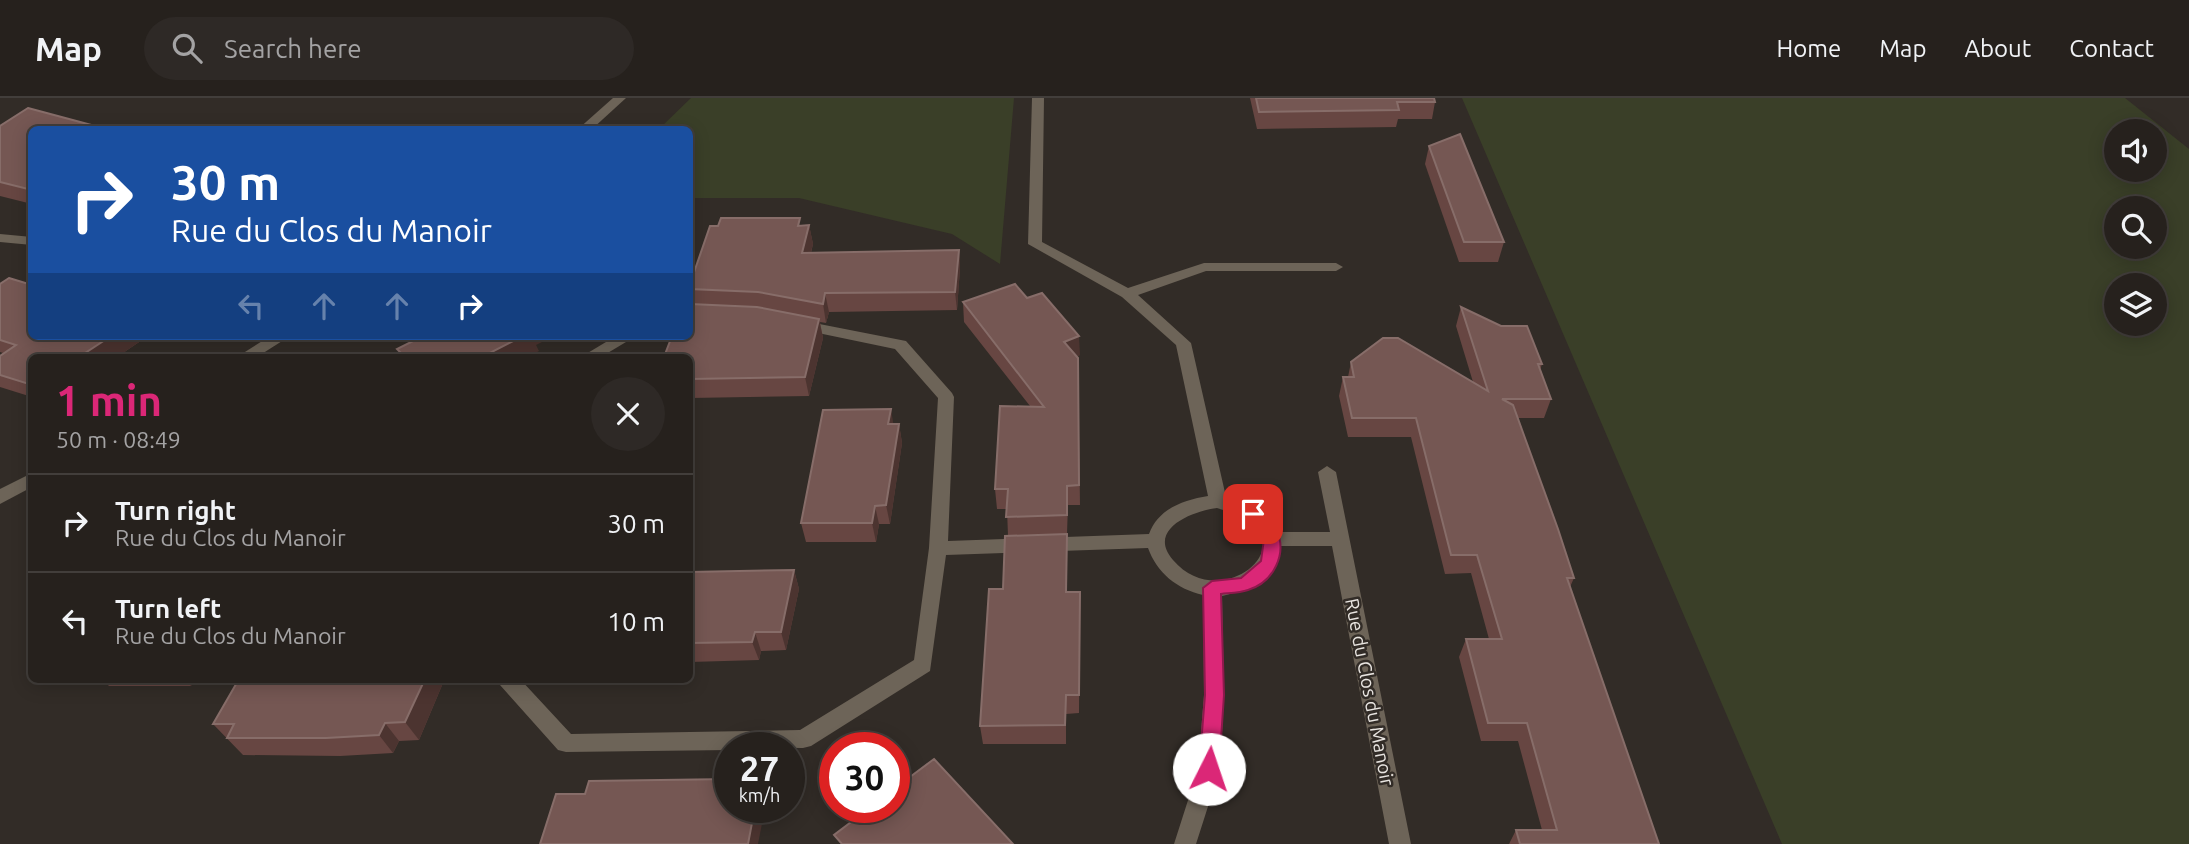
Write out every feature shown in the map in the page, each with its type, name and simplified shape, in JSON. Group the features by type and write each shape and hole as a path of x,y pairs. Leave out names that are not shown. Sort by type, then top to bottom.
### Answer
{"street":[{"path":"588,126 620,98"},
{"path":"1038,98 1035,244 1127,294 1183,343 1218,501"},
{"path":"0,238 28,241"},
{"path":"1127,294 1204,267 1336,267"},
{"path":"511,683 566,743 803,738 923,665 938,548 946,397 900,345 787,323"},
{"path":"250,354 275,340"},
{"path":"595,354 621,340"},
{"name":"Rue du Clos du Manoir","path":"1326,472 1400,844"},
{"path":"0,497 28,481"},
{"path":"1218,501 1253,514 1265,525 1272,539 1273,552 1259,576 1230,589 1212,588 1179,577 1159,554 1157,541 1160,527 1170,515 1183,507 1218,501"},
{"path":"1272,539 1341,539"},
{"path":"938,548 1157,541"},
{"path":"1185,844 1209,769 1214,695 1212,588"}],"green space":[{"path":"691,98 1014,98 1000,264 952,234 799,198 693,198 693,126 662,126"},
{"path":"1462,98 2125,98 2151,119 2104,119 2104,182 2167,182 2167,131 2189,149 2189,844 1782,844"}],"building":[{"path":"1256,98 1434,98 1435,102 1397,102 1399,110 1259,112"},
{"path":"28,108 95,126 28,126 28,189 0,182 0,126"},
{"path":"1460,134 1504,242 1464,242 1429,146"},
{"path":"721,218 800,218 798,226 809,225 802,253 959,250 955,292 825,293 823,304 758,292 693,289 693,275 710,226 718,226"},
{"path":"9,278 28,284 28,340 105,340 84,354 28,354 28,384 0,375 0,356 16,345 0,340 0,284"},
{"path":"1015,284 1027,298 1042,293 1079,336 1064,342 1078,358 1079,485 1067,486 1067,515 1006,517 1008,489 995,489 1000,406 1044,407 963,302"},
{"path":"693,304 757,307 819,319 805,377 693,379 693,354 665,354 670,340 693,340"},
{"path":"1461,307 1501,326 1527,326 1542,364 1538,364 1551,399 1502,399 1513,405 1558,529 1574,578 1567,578 1659,844 1520,844 1516,830 1557,830 1527,723 1488,723 1466,639 1502,639 1477,555 1451,555 1416,418 1352,418 1343,377 1354,377 1351,362 1383,338 1398,338 1488,391"},
{"path":"415,340 515,340 488,354 402,354 397,349"},
{"path":"891,409 888,424 899,424 886,505 875,506 872,523 801,523 823,410"},
{"path":"1067,534 1066,592 1080,592 1079,695 1066,695 1065,725 980,726 989,589 1003,589 1005,536"},
{"path":"794,570 781,632 755,632 752,642 693,643 693,572"},
{"path":"237,683 423,683 405,722 385,723 379,735 227,738 234,724 213,724"},
{"path":"934,759 1013,844 842,844 834,835 850,823 910,823 910,777"},
{"path":"714,779 714,823 752,823 748,844 540,844 556,794 585,794 589,781"}],"route":[{"path":"1209,769 1214,695 1212,588 1230,589 1246,584 1259,576 1268,565 1273,552 1272,539 1265,525 1253,514"}]}
